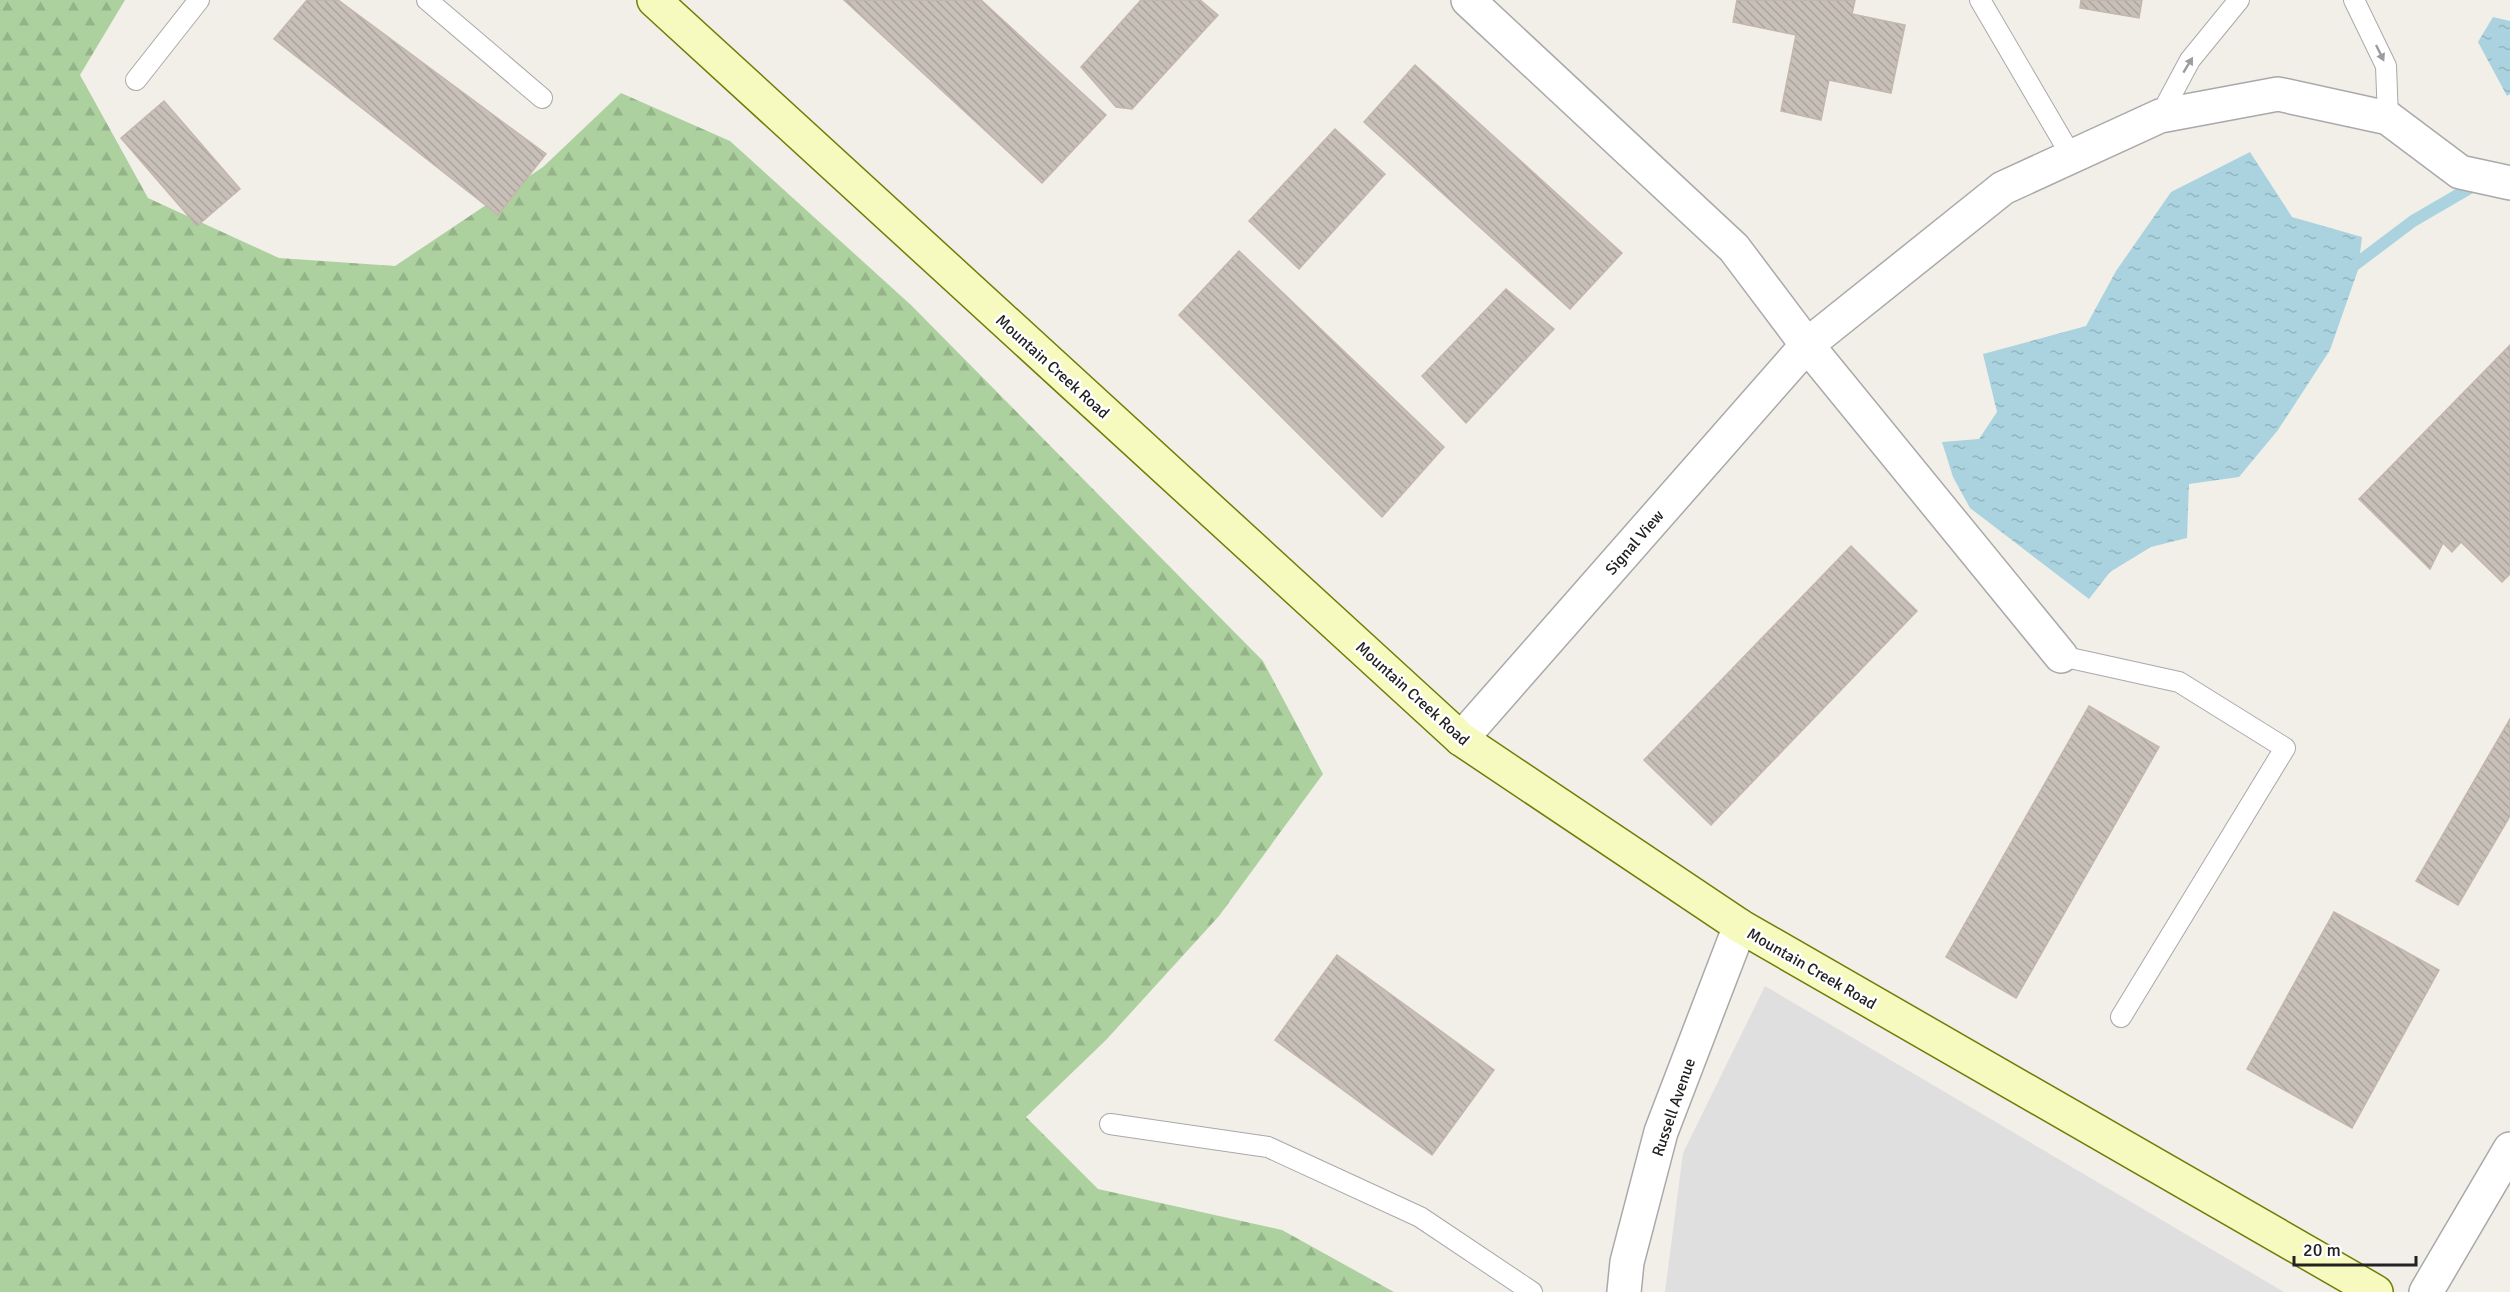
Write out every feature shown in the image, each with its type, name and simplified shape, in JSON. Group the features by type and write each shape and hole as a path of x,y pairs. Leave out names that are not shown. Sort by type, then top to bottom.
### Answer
{"main road":[{"name":"Mountain Creek Road","path":"654,0 1461,739 1740,926 2376,1292"}],"street":[{"path":"1468,0 1734,248 1807,345 2061,656"},
{"name":"Signal View","path":"1461,739 1807,345 2003,188 2160,117 2278,94 2388,118"},
{"path":"2388,118 2460,172 2510,183"},
{"name":"Russell Avenue","path":"1624,1292 1626,1262 1661,1132 1740,926"},
{"path":"2426,1292 2508,1158"}],"lane":[{"path":"136,80 199,0"},
{"path":"427,0 542,98"},
{"path":"1980,0 2072,157"},
{"path":"2160,117 2190,60 2239,0"},
{"path":"2354,0 2386,66 2388,118"},
{"path":"2061,656 2179,682 2285,748 2121,1017"},
{"path":"1110,1124 1268,1147 1420,1217 1532,1292"}],"shaded area":[{"path":"1765,986 2284,1292 1665,1292 1683,1153"}],"green space":[{"path":"0,0 125,0 80,75 148,198 279,258 395,266 543,167 621,93 730,141 911,305 1263,661 1323,774 1219,916 1106,1040 1026,1117 1098,1189 1282,1230 1394,1292 0,1292"}],"water":[{"path":"2493,17 2510,21 2510,94 2507,96 2478,42"},
{"path":"2250,152 2292,217 2362,237 2358,270 2330,350 2278,430 2239,477 2189,484 2187,538 2151,547 2110,572 2089,599 1970,508 1953,477 1942,442 1979,439 1997,412 1983,354 2086,326 2116,271 2171,192"}],"building":[{"path":"307,0 338,0 546,154 498,215 274,39"},
{"path":"844,0 981,0 1106,115 1042,183"},
{"path":"1141,0 1200,0 1218,15 1132,109 1116,107 1081,67"},
{"path":"1737,0 1855,0 1852,14 1905,25 1891,93 1829,80 1821,120 1781,111 1796,35 1733,22"},
{"path":"2081,0 2142,0 2139,18 2080,8"},
{"path":"1415,65 1622,253 1570,309 1364,122"},
{"path":"164,101 240,189 197,226 121,138"},
{"path":"1335,129 1385,174 1299,269 1249,221"},
{"path":"1239,251 1444,447 1382,517 1179,315"},
{"path":"1506,289 1554,329 1466,423 1422,376"},
{"path":"2510,345 2510,574 2502,582 2461,542 2452,552 2443,543 2430,569 2359,499"},
{"path":"1851,546 1917,611 1711,825 1644,760"},
{"path":"2089,706 2159,747 2016,998 1946,957"},
{"path":"2510,719 2510,816 2458,905 2416,881"},
{"path":"2334,912 2439,970 2352,1128 2247,1069"},
{"path":"1337,955 1494,1070 1432,1155 1275,1040"}],"waterway":[{"path":"2348,270 2413,221 2480,182"}]}
